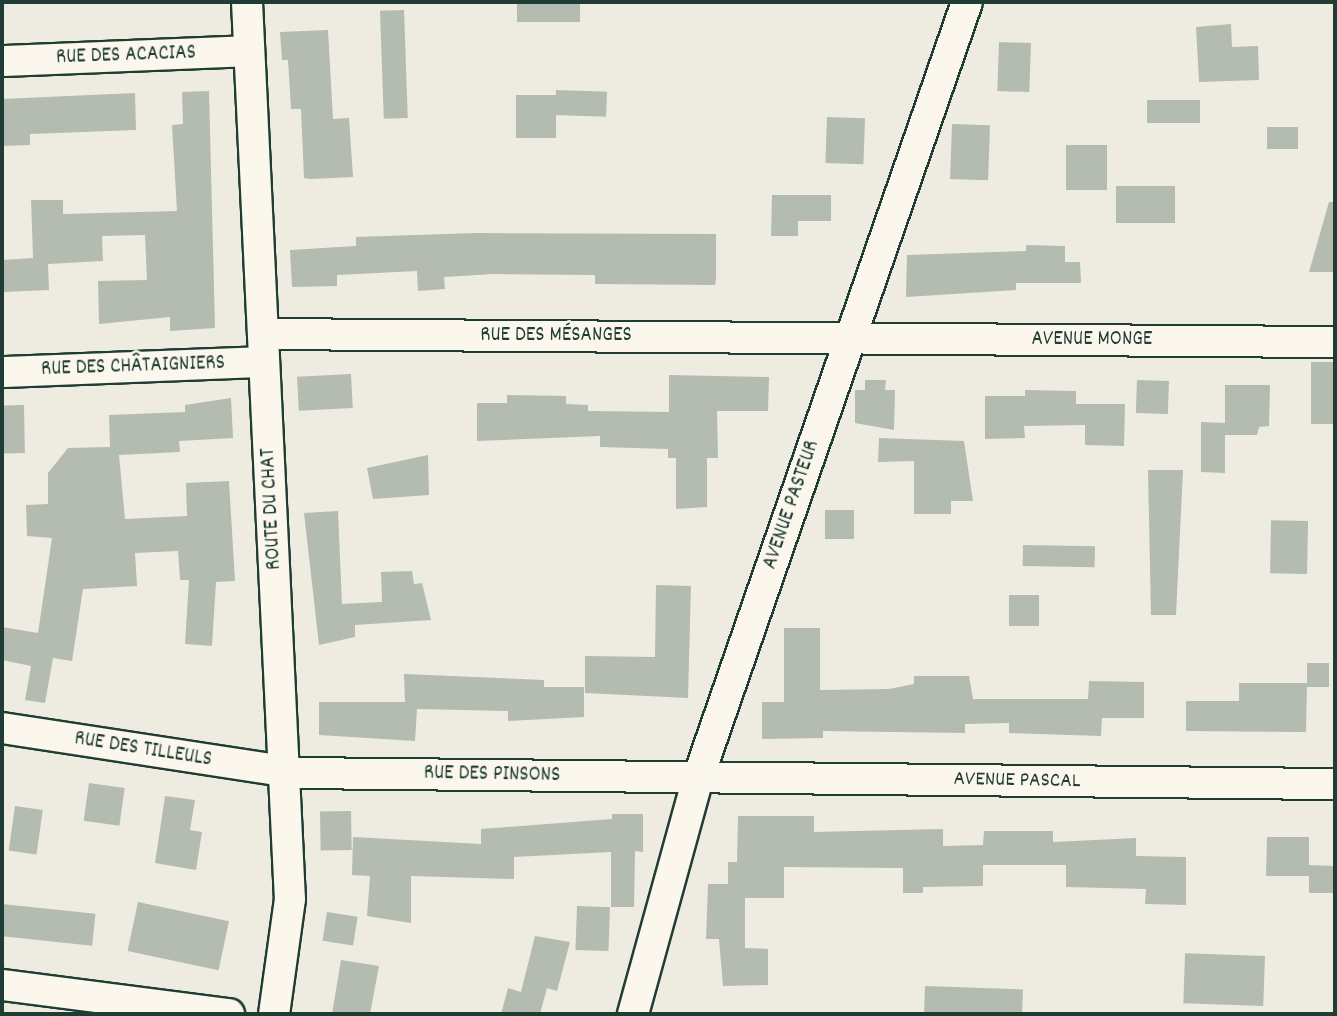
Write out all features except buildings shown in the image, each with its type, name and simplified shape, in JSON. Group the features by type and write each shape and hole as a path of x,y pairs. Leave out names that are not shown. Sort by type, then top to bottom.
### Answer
{"street":[{"name":"ROUTE DU CHAT","path":"247,2 290,899 274,1014"},
{"name":"AVENUE PASTEUR","path":"633,1014 698,778 967,2"},
{"name":"RUE DES ACACIAS","path":"2,61 250,51"},
{"name":"AVENUE MONGE","path":"849,338 1335,342"},
{"name":"RUE DES MÉSANGES","path":"263,348 849,338"},
{"name":"RUE DES CHÂTAIGNIERS","path":"2,372 263,348"},
{"name":"RUE DES TILLEULS","path":"2,729 285,772"},
{"name":"RUE DES PINSONS","path":"285,772 698,778"},
{"name":"AVENUE PASCAL","path":"698,778 1335,784"},
{"path":"2,985 229,1014"}]}
